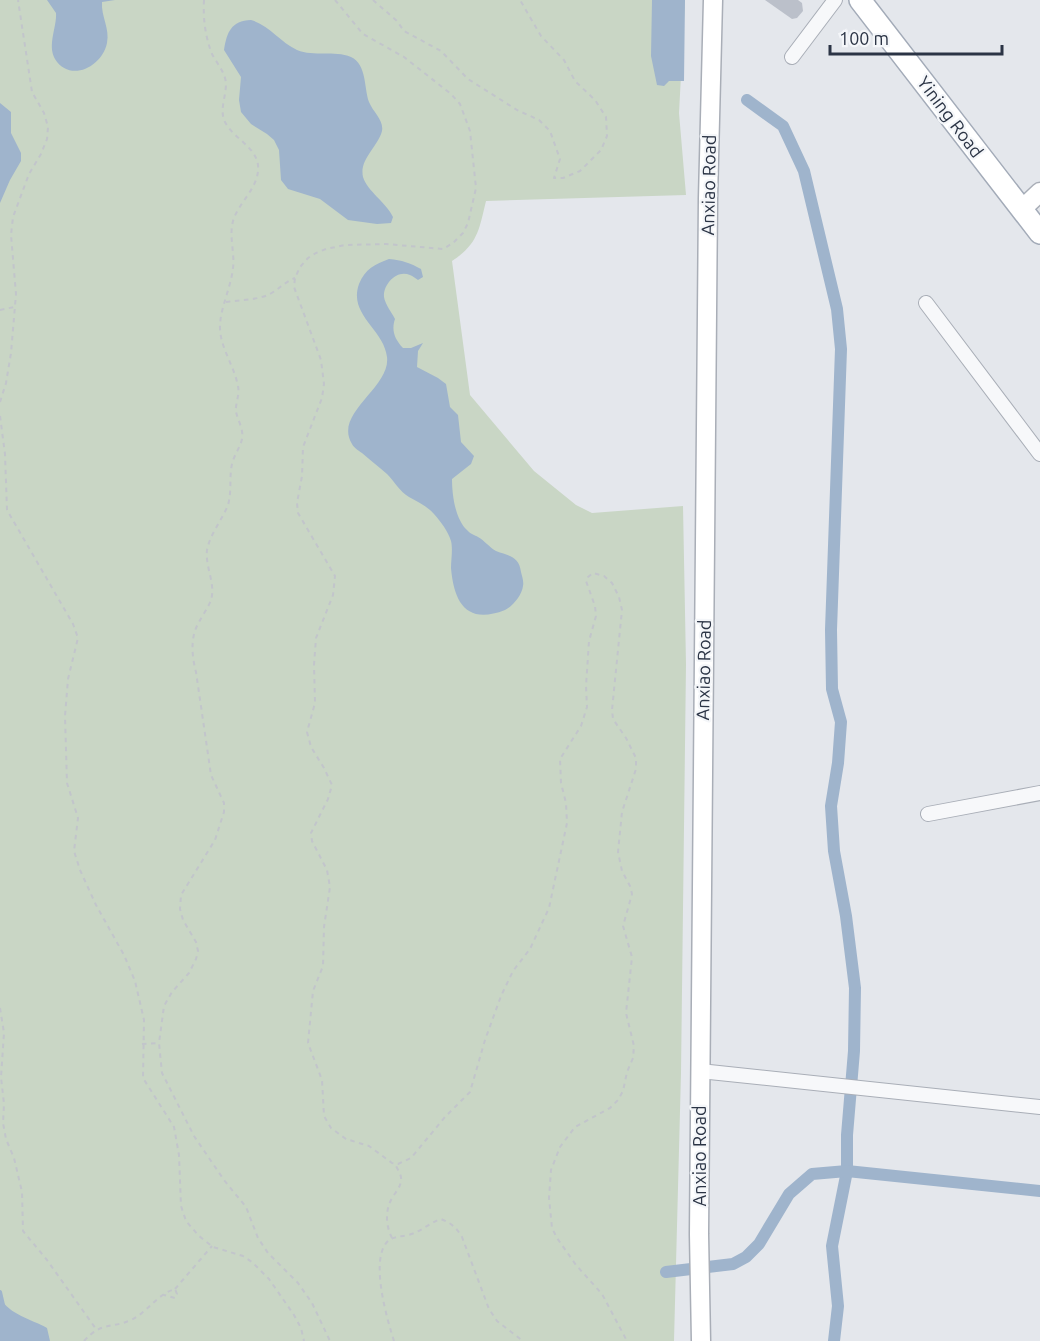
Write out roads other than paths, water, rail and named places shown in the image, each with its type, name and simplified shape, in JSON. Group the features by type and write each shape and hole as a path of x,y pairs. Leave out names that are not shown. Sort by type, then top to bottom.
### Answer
{"main road":[{"name":"Yining Road","path":"860,0 1033,204"},
{"name":"Yining Road","path":"876,0 1033,204 1040,233"}],"street":[{"name":"Anxiao Road","path":"701,1341 700,1071 708,210 713,0"},
{"path":"792,57 835,0"},
{"path":"926,303 1040,454"},
{"path":"928,814 1040,793"},
{"path":"700,1071 1040,1107"}],"water":[{"path":"47,0 115,0 102,2 107,43 104,52 92,65 77,71 69,70 55,59 52,48 56,13"},
{"path":"652,0 685,0 684,81 669,81 664,86 657,85 651,56"},
{"path":"251,20 297,50 344,55 356,60 360,65 367,97 382,127 380,137 364,164 363,177 368,187 390,212 393,217 391,223 377,224 348,220 320,199 288,189 281,180 279,150 274,140 251,124 241,112 239,100 241,77 224,50 234,25"},
{"path":"0,103 11,112 11,133 21,153 21,161 0,203"},
{"path":"389,259 406,262 421,269 423,277 418,280 410,275 400,274 386,287 384,297 395,319 394,335 403,348 411,348 423,343 418,351 417,367 446,384 450,407 458,415 461,442 474,456 471,464 452,479 457,513 463,525 470,532 496,551 513,557 520,567 523,581 521,593 517,600 505,610 481,615 465,608 455,591 451,568 452,544 444,527 431,511 406,495 387,474 355,448 348,433 350,422 356,411 381,379 386,368 387,357 380,338 358,305 359,284 364,274 371,268"},
{"path":"0,1298 15,1313 47,1328 50,1341 0,1341"}],"waterway":[{"path":"747,100 783,126 804,171 837,309 841,349 831,630 832,689 841,722 838,763 831,806 834,851 846,916 855,988 847,1171 832,1246 838,1306 834,1341"},
{"path":"666,1272 733,1264 746,1257 759,1244 789,1194 812,1174 847,1171 1040,1191"},
{"path":"0,1292 3,1305"}]}
